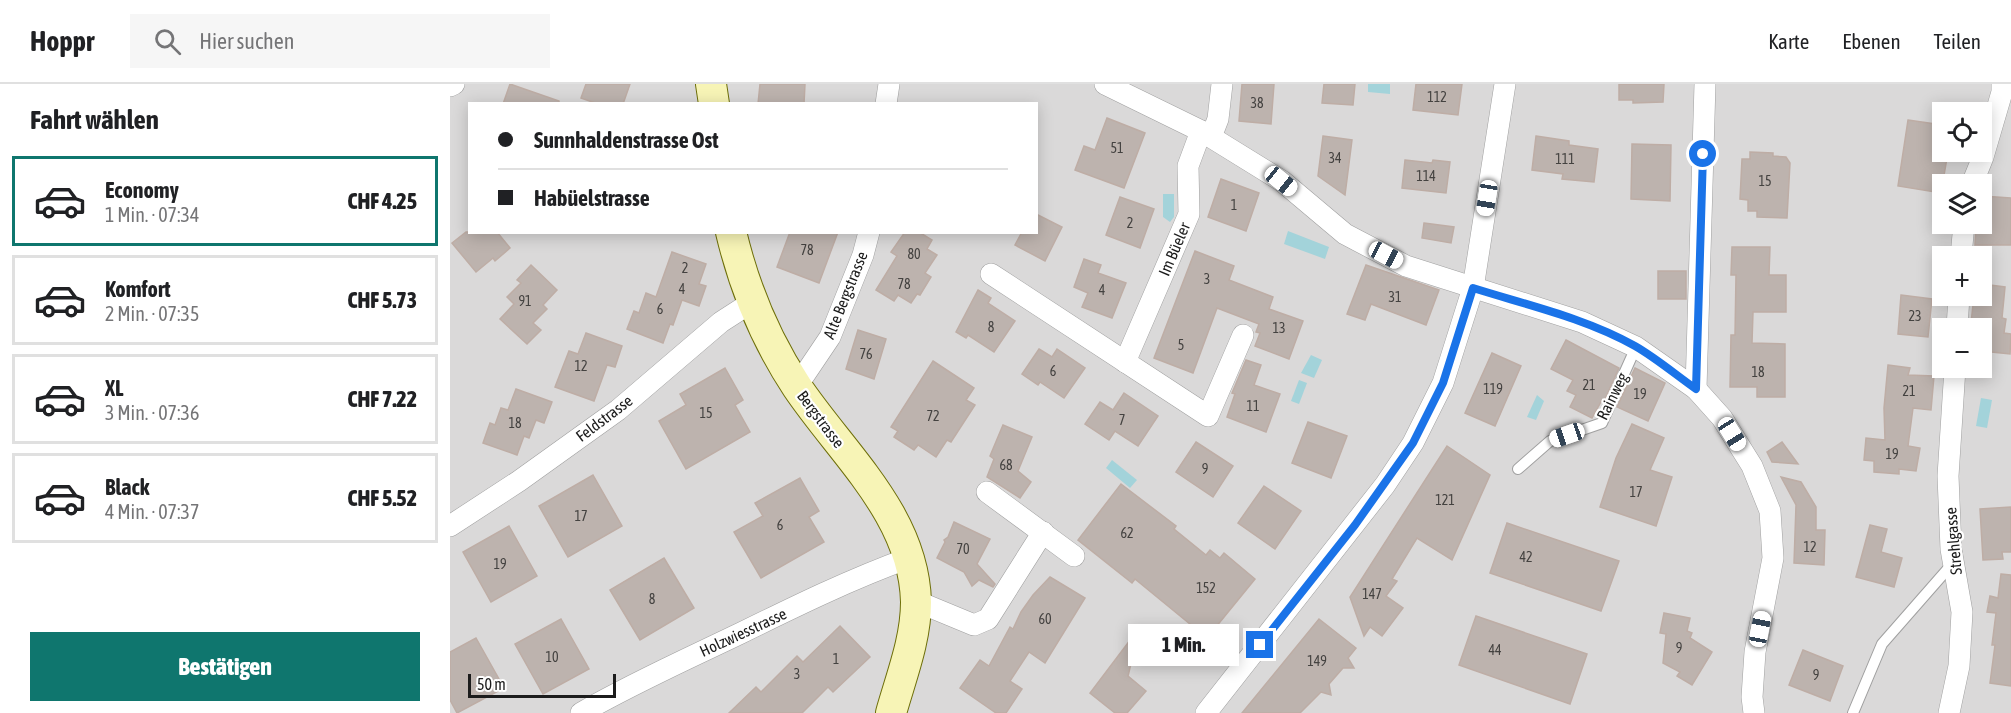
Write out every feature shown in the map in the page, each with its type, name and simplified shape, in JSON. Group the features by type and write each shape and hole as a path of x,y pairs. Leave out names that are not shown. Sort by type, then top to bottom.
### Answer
{"street":[{"path":"711,84 714,102"},
{"path":"886,102 889,84"},
{"path":"1105,84 1206,134 1281,181 1345,234 1406,266 1582,322 1635,346 1696,389 1722,418 1752,466 1770,511 1773,558 1755,652 1752,697 1754,713"},
{"name":"Im Büeler","path":"1125,362 1189,214 1188,166 1206,134 1218,119 1222,84"},
{"path":"1206,713 1355,525 1413,443 1443,383 1473,288 1505,84"},
{"path":"1696,389 1705,84"},
{"path":"1976,174 2002,92 2002,84"},
{"name":"Bergstrasse","path":"731,234 738,262 752,302 772,344 796,386 885,505 909,558 916,601 912,635 891,713"},
{"name":"Alte Bergstrasse","path":"796,386 830,337 863,255 868,234"},
{"path":"991,274 1208,416 1243,335"},
{"name":"Feldstrasse","path":"450,526 618,410 722,322 752,302"},
{"name":"Strehlgasse","path":"1949,713 1959,666 1962,612 1953,563 1948,476 1954,378"},
{"path":"987,492 1074,556"},
{"path":"916,601 974,625 988,619 1043,532"},
{"name":"Holzwiesstrasse","path":"581,713 616,693 758,625 876,570 909,558"}],"lane":[{"name":"Rainweg","path":"1518,469 1550,441 1602,423 1635,346"},
{"path":"1854,713 1882,644 1953,563"}],"shaded area":[{"path":"450,84 2011,84 2011,713 450,713"}],"water":[{"path":"1368,84 1390,84 1390,94 1368,92"},
{"path":"1163,194 1174,194 1174,217 1170,222 1163,217"},
{"path":"1288,231 1329,247 1325,259 1284,244"},
{"path":"1311,355 1322,360 1314,378 1301,373"},
{"path":"1299,380 1307,383 1299,404 1291,401"},
{"path":"1537,395 1544,401 1536,420 1527,417"},
{"path":"1981,398 1992,400 1987,428 1976,426"},
{"path":"1112,460 1137,480 1130,488 1106,468"},
{"path":"1134,632 1158,640 1148,652 1139,644 1131,641"}],"building":[{"path":"510,84 559,101 559,102 504,102"},
{"path":"586,84 630,84 624,102 592,102 581,98"},
{"path":"760,84 805,84 804,102 758,102"},
{"path":"1242,84 1274,84 1271,124 1239,121"},
{"path":"1324,84 1355,84 1353,105 1322,103"},
{"path":"1416,84 1462,84 1458,115 1413,110"},
{"path":"1619,84 1664,84 1663,102 1633,103 1633,100 1619,100"},
{"path":"1107,118 1145,133 1124,188 1075,170 1084,146 1095,150"},
{"path":"1908,120 1932,124 1932,162 1946,162 1944,174 1932,174 1932,192 1898,186"},
{"path":"1323,136 1352,140 1345,195 1318,176"},
{"path":"1536,136 1569,141 1569,145 1598,149 1594,182 1562,179 1563,174 1532,170"},
{"path":"1632,144 1671,145 1670,201 1631,199"},
{"path":"1750,152 1773,153 1773,156 1786,157 1790,163 1787,218 1757,217 1757,211 1748,211 1748,200 1740,199 1742,159 1750,159"},
{"path":"1405,160 1450,162 1446,193 1402,188"},
{"path":"1221,179 1259,193 1246,231 1208,217"},
{"path":"1120,197 1154,209 1140,248 1106,235"},
{"path":"1992,197 2011,198 2011,245 1975,245 1976,234 1992,234"},
{"path":"1038,215 1062,227 1045,261 1015,245 1021,234 1038,234"},
{"path":"1424,223 1454,227 1451,243 1422,238"},
{"path":"466,232 468,234 499,234 510,248 495,261 493,258 476,272 452,243"},
{"path":"789,234 837,234 819,283 777,267"},
{"path":"904,234 922,234 932,240 927,249 937,255 925,273 931,277 920,295 917,294 911,303 898,295 894,301 876,290 897,256 891,252"},
{"path":"1732,247 1770,247 1769,275 1786,275 1786,312 1753,312 1752,343 1785,344 1785,397 1757,397 1757,387 1730,387 1731,335 1735,335 1736,275 1731,275"},
{"path":"1195,251 1234,266 1229,280 1273,297 1269,309 1303,321 1289,359 1255,346 1260,333 1256,332 1259,324 1217,308 1193,373 1154,358"},
{"path":"672,252 706,264 699,284 706,286 699,306 682,300 673,325 670,324 663,343 627,329 634,311 639,313 646,293 656,297"},
{"path":"1084,259 1101,265 1098,273 1126,283 1112,318 1082,307 1088,293 1074,287"},
{"path":"531,265 557,290 543,305 547,309 533,323 541,330 527,344 500,319 514,304 507,297 521,283 517,280"},
{"path":"1366,265 1439,290 1426,325 1371,304 1365,320 1347,314"},
{"path":"1658,271 1686,271 1686,299 1658,299"},
{"path":"1992,285 2005,287 2002,318 2006,319 2004,333 2011,334 2010,354 1992,352 1992,318 1972,318 1973,306 1992,306"},
{"path":"978,290 991,298 988,303 1015,321 994,352 968,335 966,338 956,332"},
{"path":"1901,295 1932,299 1928,337 1898,334"},
{"path":"858,330 886,339 874,379 846,369"},
{"path":"586,333 622,346 615,367 607,365 594,401 555,387 569,351 578,354"},
{"path":"1566,340 1619,368 1604,401 1602,400 1592,418 1570,407 1576,395 1567,391 1573,380 1551,369"},
{"path":"1039,349 1052,357 1057,349 1085,368 1064,398 1040,382 1038,385 1022,374"},
{"path":"1492,353 1521,366 1495,426 1465,413"},
{"path":"1246,360 1261,365 1254,385 1280,394 1266,432 1227,417 1235,394 1232,393"},
{"path":"933,361 974,388 966,400 975,405 951,442 947,440 936,457 918,445 914,450 894,437 898,431 891,427"},
{"path":"1888,365 1910,368 1908,375 1932,376 1934,378 1931,410 1913,408 1908,446 1920,448 1916,471 1899,469 1899,474 1874,472 1874,461 1864,460 1866,438 1885,440 1884,408"},
{"path":"725,368 743,400 735,405 750,432 686,469 659,421 686,405 680,394"},
{"path":"1635,368 1665,383 1648,421 1617,407"},
{"path":"516,389 552,402 544,423 536,420 529,438 524,436 517,455 483,443 490,423 495,425 501,408 508,410"},
{"path":"1124,393 1158,416 1138,446 1115,431 1109,440 1085,424 1100,402 1113,410"},
{"path":"1308,422 1347,436 1331,478 1292,463"},
{"path":"1632,424 1664,438 1650,470 1672,477 1656,526 1600,507 1616,458"},
{"path":"1003,425 1032,437 1018,471 1031,482 1020,498 987,477 994,459 990,456"},
{"path":"1196,442 1233,466 1213,497 1176,472"},
{"path":"1782,442 1798,464 1772,462 1767,452"},
{"path":"1447,446 1490,475 1452,560 1417,538 1392,579 1397,581 1386,596 1403,608 1382,636 1370,627 1364,636 1350,597"},
{"path":"593,475 622,526 568,557 539,506"},
{"path":"1781,477 1801,482 1816,507 1816,530 1825,530 1824,565 1794,563 1796,505"},
{"path":"800,478 819,511 809,517 824,542 761,578 734,532 763,516 755,503"},
{"path":"1121,484 1176,526 1174,529 1206,555 1210,550 1220,558 1224,553 1255,579 1207,638 1135,579 1132,583 1078,540"},
{"path":"1264,486 1301,511 1275,549 1238,523"},
{"path":"2011,507 2011,552 2002,552 2003,559 1983,560 1980,509"},
{"path":"954,522 990,539 977,564 995,584 993,587 979,580 972,586 964,572 937,558"},
{"path":"1507,523 1619,561 1601,611 1490,573"},
{"path":"1870,525 1887,529 1881,552 1902,558 1894,587 1856,577"},
{"path":"509,526 537,576 491,602 463,552"},
{"path":"664,558 694,608 640,640 610,590"},
{"path":"2001,574 2011,575 2011,686 1990,683 1996,613 1987,612 1990,596 1998,598"},
{"path":"1050,577 1085,598 1045,663 1029,652 1010,681 1022,689 1006,713 996,713 960,688 980,660 989,666 1010,627 1013,629 1033,595"},
{"path":"1664,613 1690,618 1687,631 1692,633 1690,638 1712,652 1692,685 1677,676 1680,672 1663,663 1666,634 1660,633"},
{"path":"1476,616 1587,654 1570,704 1459,665"},
{"path":"561,619 589,669 543,694 515,644"},
{"path":"1319,619 1356,648 1348,658 1354,668 1343,668 1329,684 1331,695 1321,692 1300,713 1242,713"},
{"path":"840,626 870,657 833,692 828,687 802,713 729,713 756,687 761,692 797,656 803,662"},
{"path":"1140,627 1128,676 1146,691 1127,713 1115,713 1090,693"},
{"path":"476,638 504,688 457,713 450,700 450,652"},
{"path":"1803,650 1843,666 1830,701 1789,685"}],"route":[{"path":"1260,645 1355,525 1413,443 1443,383 1473,288 1582,322 1618,338 1635,346 1696,389 1703,154"}]}
